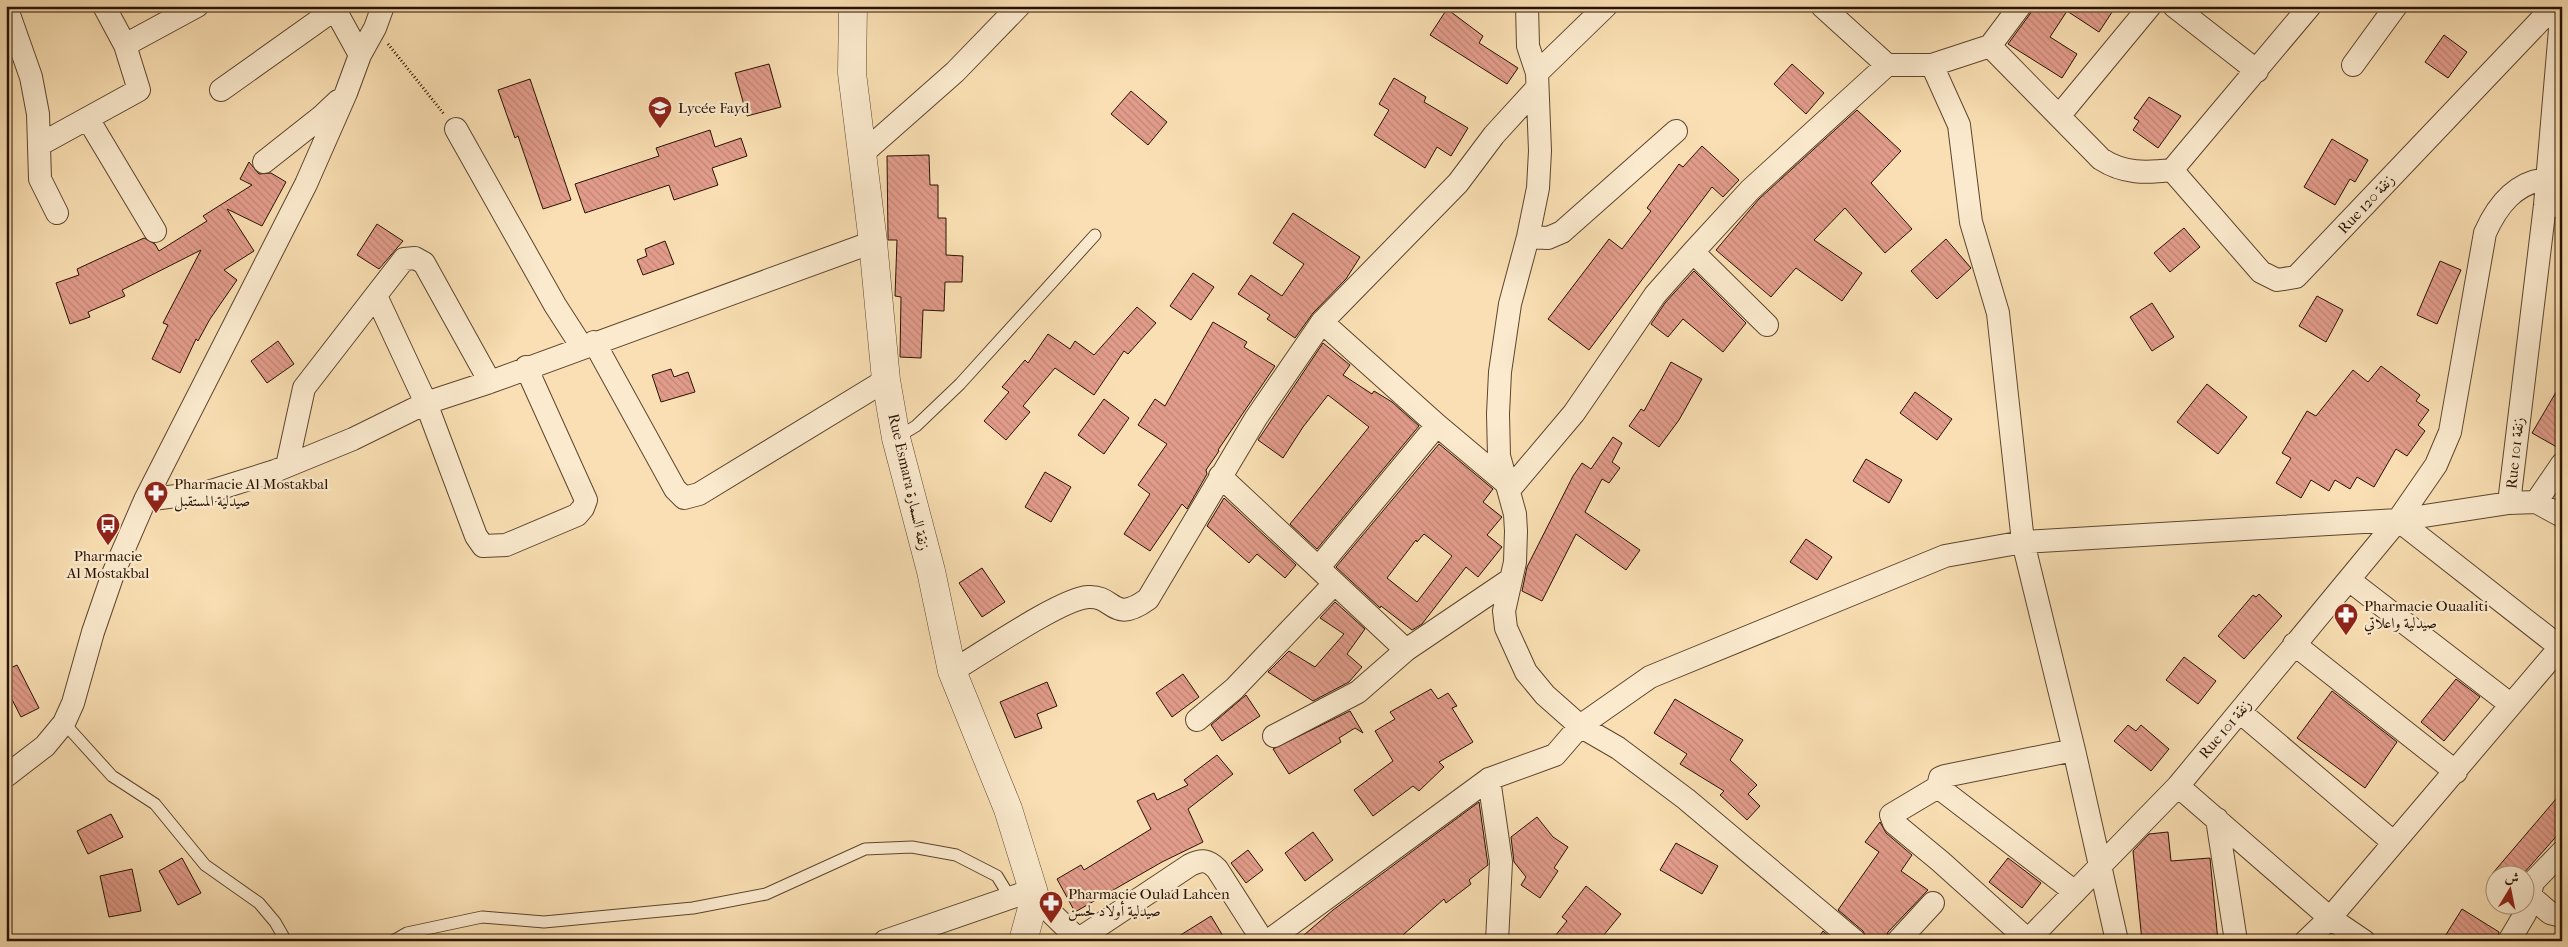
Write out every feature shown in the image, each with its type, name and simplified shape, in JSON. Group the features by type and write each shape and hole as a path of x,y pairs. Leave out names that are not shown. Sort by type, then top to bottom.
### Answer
{"street":[{"path":"39,145 88,120 139,90 125,45 104,6"},
{"path":"125,45 197,6"},
{"path":"6,776 45,746 64,723 73,703 93,632 113,574 145,500 306,184 346,93 360,55 376,28 383,6"},
{"name":"Rue Esmara زنقة السمارة","path":"853,6 852,73 873,242 886,380 896,438 930,571 952,671 1008,809 1026,895"},
{"path":"862,154 955,72 1019,6"},
{"path":"1527,6 1528,46 1537,80 1540,105 1540,151 1538,188 1528,237 1510,304 1500,372 1498,439 1516,531 1515,562 1504,610 1506,628 1526,672 1546,695 1580,726 1618,748 1686,799 1856,941"},
{"path":"952,671 1050,613 1084,598 1096,598 1124,611 1136,608 1148,599 1256,418 1322,322 1458,183 1537,80 1606,6"},
{"path":"1822,6 1887,65 1932,65 1990,46 2020,6"},
{"path":"2059,116 2150,6"},
{"path":"2174,6 2257,71"},
{"path":"1990,46 2101,159 2113,167 2146,173 2172,170 2310,6"},
{"path":"2353,65 2396,6"},
{"name":"Rue 120 زنقة","path":"2172,170 2261,272 2277,280 2296,277 2554,6"},
{"name":"Rue 101 زنقة","path":"2028,941 2178,786 2398,520 2509,503 2557,194 2562,6"},
{"path":"9,8 31,77 38,114 40,179 57,212"},
{"path":"221,90 334,8 360,55"},
{"path":"1508,486 1574,413 1655,295 1693,252 1750,190 1887,65"},
{"path":"1932,65 1959,125 1971,222 1998,313 2023,542 2102,866 2117,941"},
{"path":"264,162 321,117 346,93"},
{"path":"88,120 155,231"},
{"path":"456,129 555,305 588,345 674,489 684,498 699,494 886,380"},
{"path":"1528,237 1548,238 1562,232 1676,131"},
{"path":"2398,520 2436,465 2450,432 2485,233 2492,216 2513,192 2537,180 2557,194"},
{"path":"145,500 208,492 287,466 353,439 426,403 490,382 526,367 873,242"},
{"path":"1693,252 1767,325"},
{"path":"287,466 304,388 404,259 415,258 424,263 490,382"},
{"path":"376,296 426,403 476,536 483,546 506,545 576,515 583,508 586,500 526,367"},
{"path":"1322,322 1508,486"},
{"path":"1319,567 1437,425"},
{"path":"2536,502 2562,464"},
{"path":"1220,476 1406,650"},
{"path":"2509,503 2536,502 2562,516"},
{"path":"1268,941 1489,779 1555,755 1580,726 1650,677 1946,556 2023,542 2398,520 2561,646 2510,704 2456,772 2393,842 2330,918 2306,941"},
{"path":"1274,736 1358,692 1406,650 1511,580"},
{"path":"2349,580 2510,704"},
{"path":"1197,720 1234,689 1334,584"},
{"path":"2294,644 2456,772"},
{"path":"2240,712 2393,842"},
{"path":"2028,941 1891,819 1894,811 1938,787 1940,778 1945,776 2074,750"},
{"path":"1489,779 1500,862 1498,940"},
{"path":"2178,786 2330,918 2364,941"},
{"path":"1938,787 2075,892"},
{"path":"2216,819 2236,941"},
{"path":"2536,879 2562,852"},
{"path":"1026,895 1079,940 1190,865 1205,861 1210,862 1218,870 1264,941"},
{"path":"885,941 1026,895"},
{"path":"1023,941 1026,895"},
{"path":"2536,901 2550,913 2562,916"},
{"path":"1898,941 1933,903"},
{"path":"2509,941 2525,914"}],"lane":[{"path":"896,438 916,426 960,384 1095,236"},
{"path":"64,723 112,776 156,804 205,865 259,903 275,922 286,941"},
{"path":"394,941 407,933 482,917 544,922 693,908 766,894 865,849 912,847 956,855 997,876 1026,895"}],"path":[{"path":"376,28 456,129"}],"building":[{"path":"2033,6 2116,6 2099,32 2067,11 2050,37 2077,54 2062,78 2008,44 2030,14"},
{"path":"1447,9 1483,36 1479,43 1518,68 1507,84 1430,35"},
{"path":"2444,35 2467,52 2448,78 2425,62"},
{"path":"769,64 781,107 747,116 735,73"},
{"path":"1792,64 1824,93 1806,114 1774,84"},
{"path":"1394,78 1426,97 1424,102 1468,128 1451,156 1437,147 1425,168 1374,135 1389,110 1379,104"},
{"path":"530,79 571,200 543,209 518,136 515,138 498,90"},
{"path":"1131,91 1167,122 1148,145 1111,114"},
{"path":"2149,97 2181,116 2158,148 2133,130 2139,121 2134,118"},
{"path":"1857,110 1901,151 1871,183 1912,229 1885,253 1845,208 1814,240 1862,273 1842,301 1796,268 1771,297 1716,250 1759,199"},
{"path":"710,130 715,147 741,138 747,156 712,168 718,185 674,200 669,185 585,213 575,184 659,156 656,148"},
{"path":"2332,139 2368,160 2355,182 2350,179 2335,205 2304,187"},
{"path":"1702,146 1739,180 1723,197 1712,187 1589,350 1548,319 1609,239 1622,249 1651,211 1647,208 1679,164 1683,167"},
{"path":"929,155 930,185 938,185 938,218 946,218 946,255 963,256 962,282 945,282 944,311 923,310 921,358 900,357 901,297 895,296 897,240 888,240 887,156"},
{"path":"249,162 259,174 271,173 286,182 262,226 227,209 254,251 224,270 237,280 210,319 198,341 196,339 180,373 152,359 168,325 163,323 201,250 122,290 125,296 88,312 90,317 70,324 56,283 79,275 77,269 144,238 155,244 159,251 207,221 203,216 252,185 240,179"},
{"path":"1293,213 1360,257 1346,279 1313,313 1295,338 1267,319 1270,315 1238,294 1251,275 1282,296 1304,264 1273,243"},
{"path":"377,224 403,241 379,269 357,255"},
{"path":"2184,228 2200,247 2170,272 2154,253"},
{"path":"1946,239 1971,268 1937,299 1911,271"},
{"path":"665,241 674,264 643,275 637,260 647,256 645,249"},
{"path":"2440,261 2461,270 2437,324 2417,315"},
{"path":"1694,271 1746,323 1723,352 1683,319 1668,337 1651,324 1665,303"},
{"path":"1193,273 1214,287 1191,320 1170,306"},
{"path":"2317,296 2343,310 2326,342 2299,326"},
{"path":"2152,303 2174,337 2152,351 2130,317"},
{"path":"1137,307 1156,323 1128,354 1124,351 1094,395 1055,368 1023,406 1030,412 1006,440 984,421 1009,392 1002,387 1025,360 1028,363 1048,334 1070,349 1075,341 1094,355"},
{"path":"1213,322 1247,342 1244,347 1275,366 1218,450 1187,509 1182,504 1150,551 1124,534 1150,494 1138,485 1167,444 1138,425 1155,399 1165,406"},
{"path":"278,341 294,364 267,383 251,361"},
{"path":"1323,343 1350,365 1343,375 1372,394 1374,391 1392,402 1419,426 1317,549 1290,524 1369,427 1328,395 1303,427 1283,458 1258,440"},
{"path":"1671,362 1702,379 1679,420 1659,447 1629,426 1641,409 1644,411"},
{"path":"2381,366 2420,395 2416,401 2429,410 2418,425 2425,431 2407,456 2396,449 2374,487 2357,477 2350,489 2335,480 2329,491 2311,480 2301,498 2276,483 2291,458 2282,453 2307,411 2316,416 2353,370 2368,382"},
{"path":"671,369 674,377 688,372 695,392 661,402 652,375"},
{"path":"2562,382 2562,450 2532,433"},
{"path":"2207,384 2247,417 2218,454 2177,422"},
{"path":"1915,392 1952,419 1937,440 1900,413"},
{"path":"1104,399 1129,418 1104,454 1078,435"},
{"path":"1613,437 1622,443 1612,462 1620,468 1609,483 1602,479 1585,512 1640,550 1626,570 1576,534 1542,601 1522,591 1527,567 1573,476 1582,463 1591,469"},
{"path":"1439,444 1493,489 1483,502 1502,517 1487,535 1502,547 1478,577 1466,567 1422,624 1412,630 1381,606 1380,608 1336,567","holes":["1424,534 1452,556 1417,602 1387,578 1416,540 1417,542"]},
{"path":"1866,459 1902,480 1889,503 1853,481"},
{"path":"1045,472 1071,487 1051,522 1025,507"},
{"path":"1224,498 1296,565 1285,578 1257,554 1249,563 1207,526"},
{"path":"1806,539 1832,557 1817,580 1790,562"},
{"path":"982,568 1005,602 982,617 959,583"},
{"path":"2259,594 2282,616 2244,659 2218,636 2253,595 2256,597"},
{"path":"1335,602 1365,629 1347,654 1362,667 1349,682 1313,701 1268,672 1289,651 1315,667 1344,634 1320,618"},
{"path":"2184,657 2216,681 2198,704 2166,680"},
{"path":"17,665 39,708 21,717 6,688 6,670"},
{"path":"1183,674 1199,697 1172,717 1156,693"},
{"path":"2456,679 2480,697 2444,741 2421,722"},
{"path":"1047,682 1057,706 1037,714 1042,728 1015,738 1000,702"},
{"path":"1431,689 1438,699 1448,693 1457,706 1452,708 1473,742 1439,762 1444,767 1419,791 1413,786 1373,816 1354,790 1393,761 1375,731 1395,719 1390,712"},
{"path":"2332,691 2397,742 2365,788 2297,738"},
{"path":"1246,695 1260,716 1222,741 1211,725"},
{"path":"1675,699 1743,740 1730,760 1757,785 1748,794 1760,806 1747,820 1720,795 1724,791 1680,764 1687,754 1654,733"},
{"path":"1350,711 1363,733 1355,728 1339,738 1341,742 1289,774 1273,749"},
{"path":"2128,725 2136,731 2141,725 2169,749 2151,771 2114,741"},
{"path":"1217,755 1233,774 1188,809 1203,842 1162,862 1075,912 1057,879 1081,865 1084,870 1151,829 1137,801 1154,793 1157,800 1188,785 1184,780"},
{"path":"2562,792 2562,830 2532,864 2501,864"},
{"path":"1479,802 1488,865 1469,880 1471,884 1446,903 1444,899 1396,941 1297,941 1333,910"},
{"path":"111,814 123,837 88,854 77,831"},
{"path":"1537,817 1553,837 1568,847 1554,868 1558,871 1540,898 1521,885 1526,877 1514,862 1511,837"},
{"path":"1880,822 1886,833 1912,855 1901,871 1928,890 1888,932 1885,941 1868,941 1863,931 1838,910 1879,852 1865,842"},
{"path":"1313,832 1333,860 1305,881 1285,853"},
{"path":"2168,832 2171,861 2210,858 2218,941 2142,941 2133,851 2149,834"},
{"path":"1676,843 1718,866 1702,894 1660,870"},
{"path":"1248,850 1263,870 1246,883 1231,863"},
{"path":"182,858 201,893 178,905 159,871"},
{"path":"2008,858 2041,883 2022,908 1989,882"},
{"path":"132,869 141,911 109,917 100,876"},
{"path":"1586,886 1621,914 1599,941 1551,941 1567,921 1562,917"},
{"path":"2462,909 2499,932 2496,941 2442,941"},
{"path":"1211,916 1226,941 1171,941"},
{"path":"1823,931 1834,941 1816,941"}],"place":[{"name":"Lycée Fayd","path":"660,129"},
{"name":"Pharmacie Al Mostakbal صيدلية المستقبل","path":"156,514"},
{"name":"Pharmacie Al Mostakbal","path":"108,546"},
{"name":"Pharmacie Ouaaliti صيدلية واعلاتي","path":"2346,636"},
{"name":"Pharmacie Oulad Lahcen صيدلية أولاد لحسن","path":"1051,924"}]}
